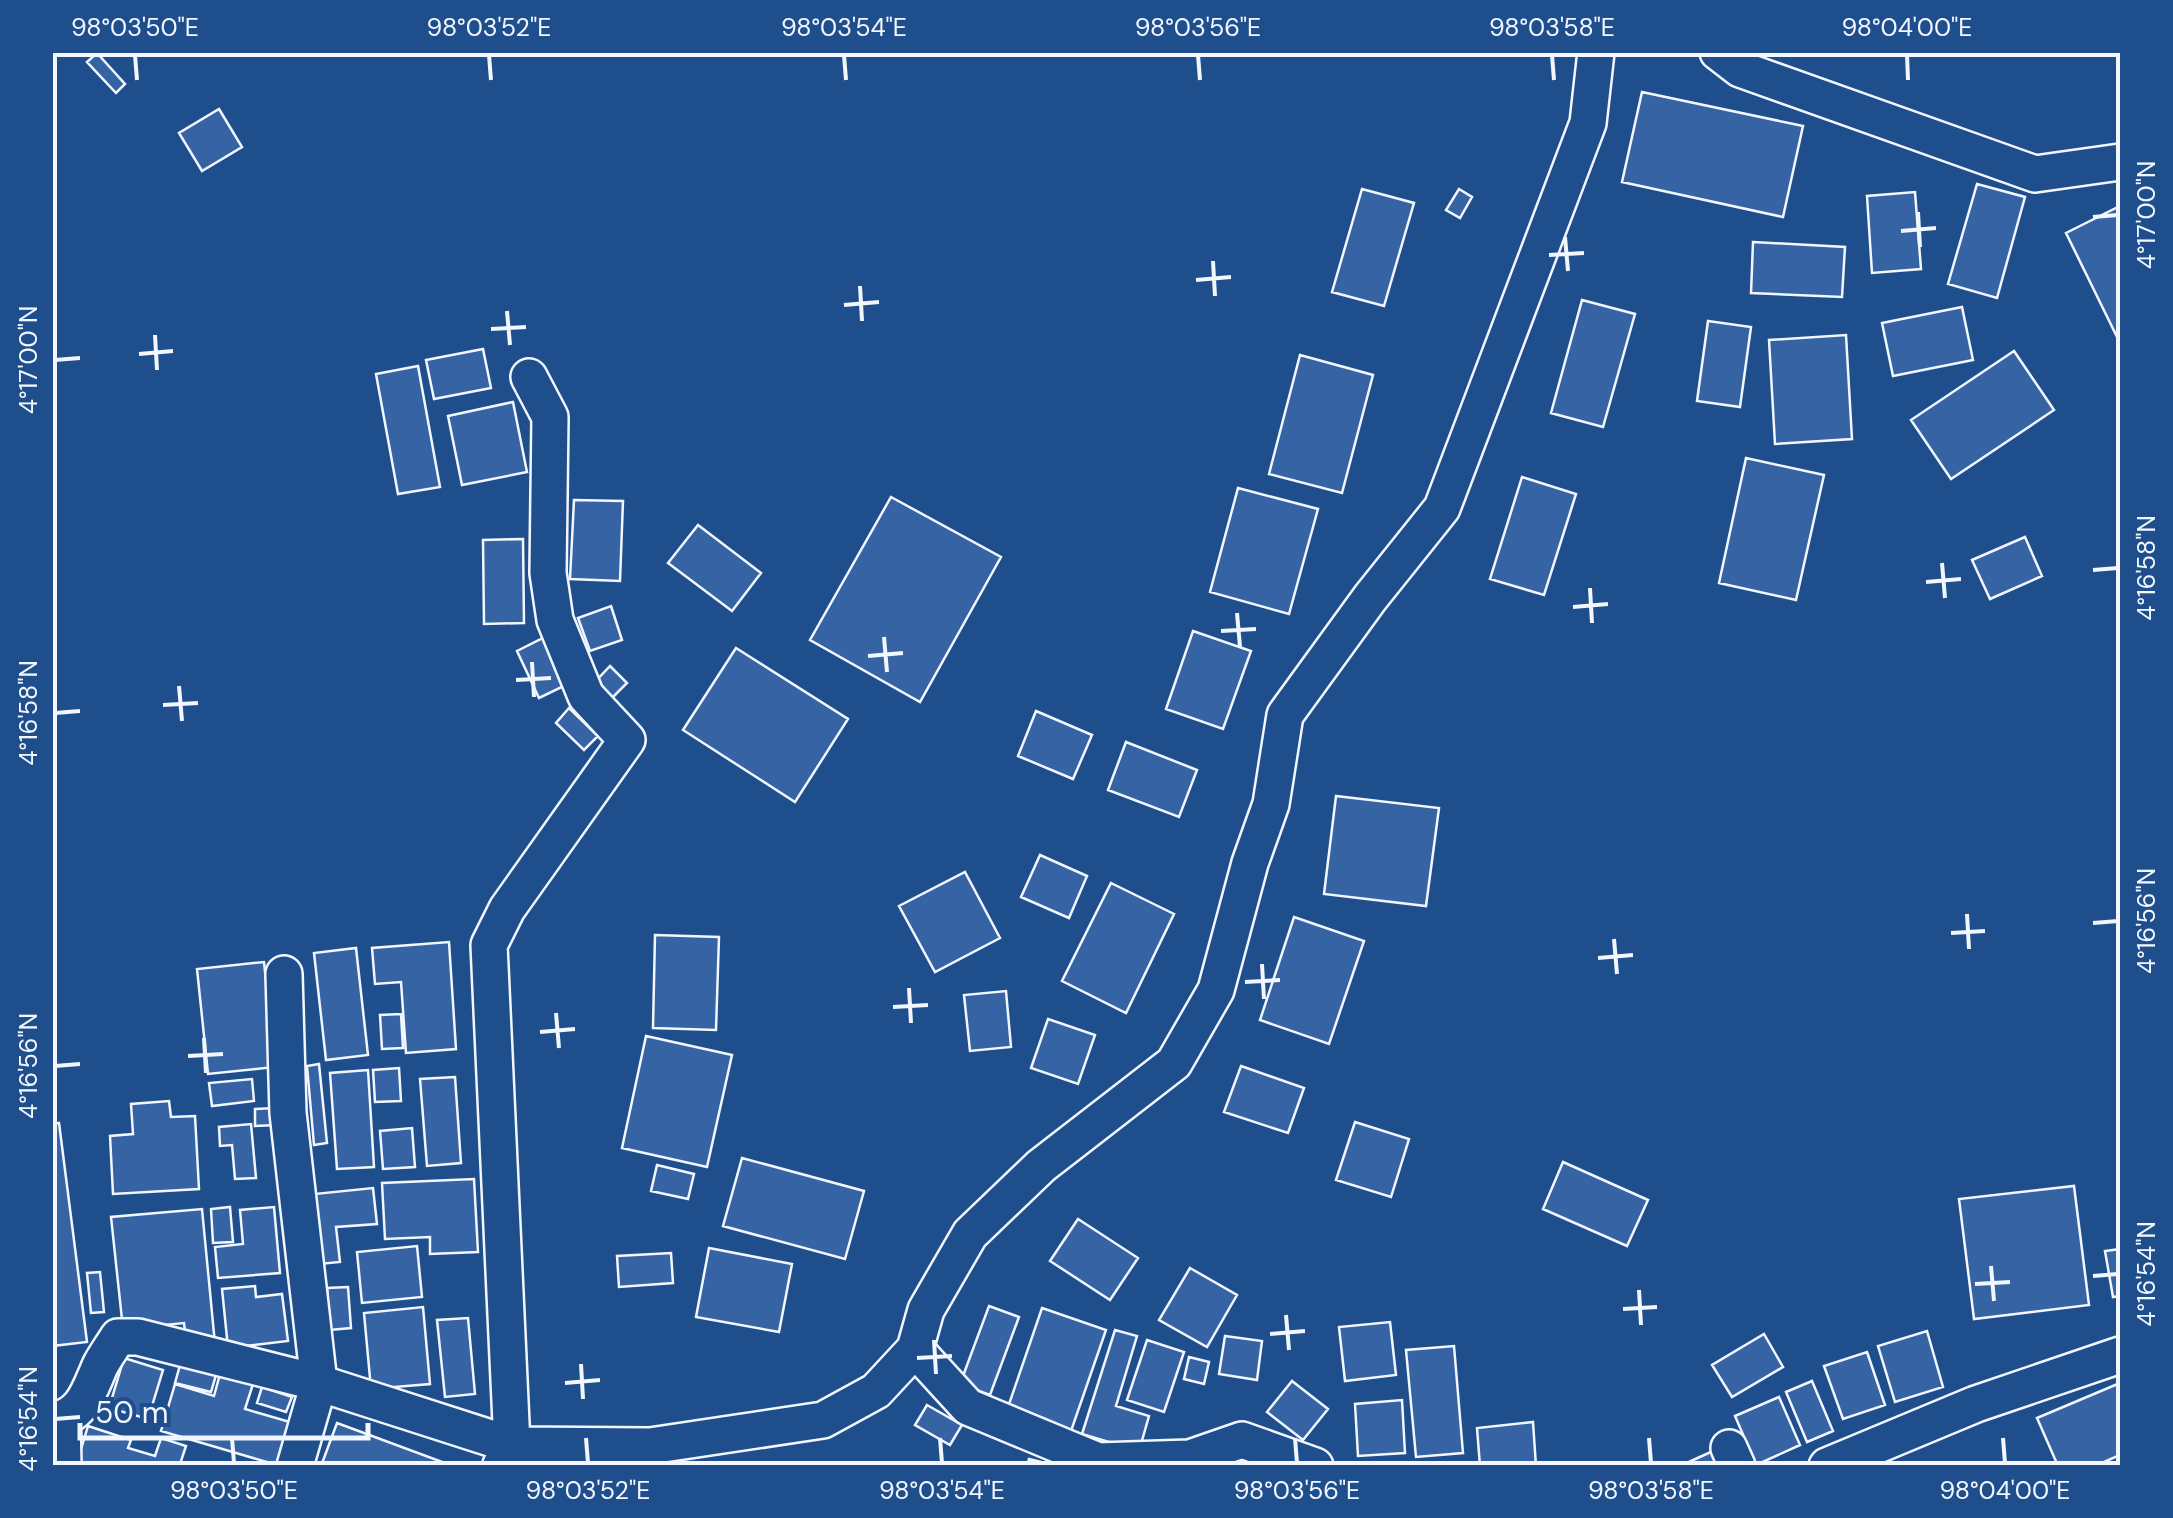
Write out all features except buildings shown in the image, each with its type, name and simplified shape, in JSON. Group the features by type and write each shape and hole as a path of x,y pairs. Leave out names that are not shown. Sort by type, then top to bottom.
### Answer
{"street":[{"path":"63,1466 57,1420 86,1403 102,1362 118,1337 138,1337 319,1384 507,1455 650,1446 822,1420 876,1392 914,1349 926,1310 970,1234 1042,1166 1174,1063 1216,990 1250,863 1271,804 1285,715 1442,508 1588,123 1596,52"},
{"path":"1718,52 1740,69 2034,174 2120,162"},
{"path":"507,1455 489,944 507,909 627,740 586,696 555,620 548,573 550,418 529,377"},
{"path":"284,974 288,1113 319,1384 295,1466"},
{"path":"914,1349 968,1407 1098,1461 1190,1458 1242,1440 1315,1466"},
{"path":"1827,1466 1976,1404 2120,1355"}]}
